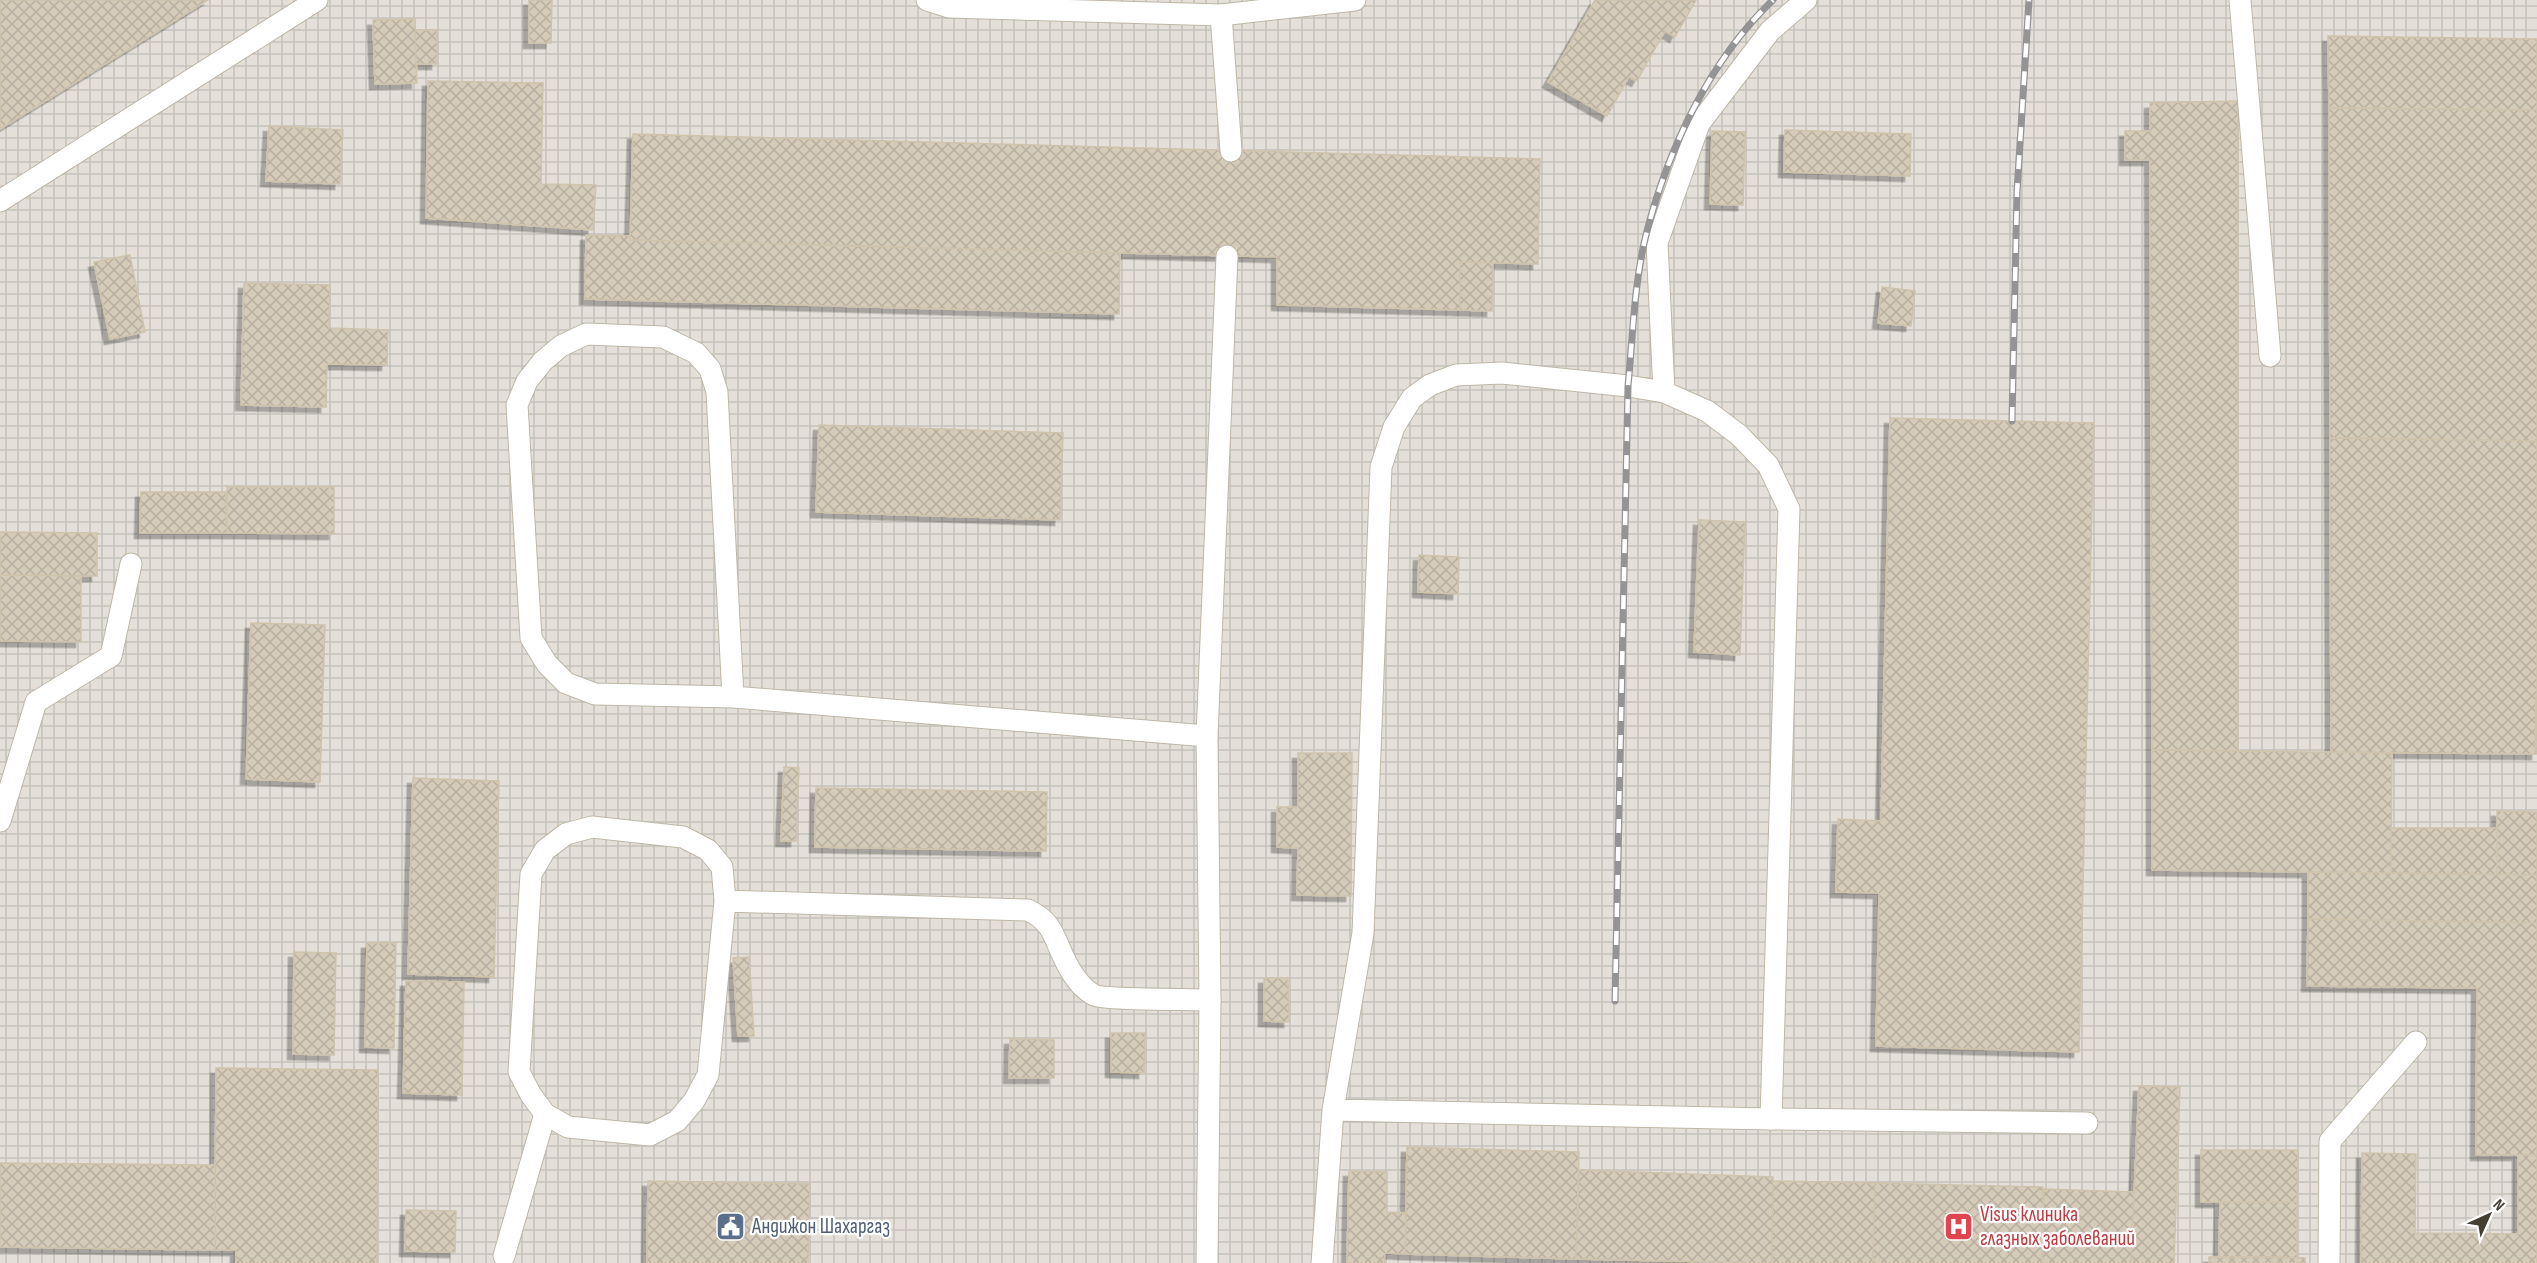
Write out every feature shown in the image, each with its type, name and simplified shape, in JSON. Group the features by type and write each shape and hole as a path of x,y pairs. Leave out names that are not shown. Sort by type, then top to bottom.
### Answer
{"lane":[{"path":"0,201 317,0"},
{"path":"927,0 949,7 1221,15 1355,0"},
{"path":"1664,393 1657,243 1699,124 1770,31 1806,0"},
{"path":"2240,0 2270,357"},
{"path":"1221,15 1231,151"},
{"path":"1207,1263 1210,1000 1207,736 1227,256"},
{"path":"733,697 717,400 710,369 696,352 663,337 586,334 561,346 543,361 527,381 517,405 531,638 547,664 566,683 595,694 733,697 1207,736"},
{"path":"1322,1263 1333,1110 1363,933 1381,467 1394,427 1412,398 1430,385 1456,375 1502,373 1628,386 1664,393 1707,411 1739,435 1768,465 1789,509 1771,1119"},
{"path":"0,821 36,702 111,656 131,564"},
{"path":"592,827 683,837 708,850 722,867 725,901 708,1075 694,1101 677,1121 650,1135 568,1126 545,1114 531,1095 519,1072 531,874 545,850 566,834 592,827"},
{"path":"725,901 1028,910 1040,916 1051,928 1078,983 1096,997 1210,1000"},
{"path":"2329,1263 2330,1141 2416,1042"},
{"path":"1333,1110 2087,1123"},
{"path":"504,1256 545,1114"}],"shaded area":[{"path":"0,0 2537,0 2537,1263 0,1263"}],"building":[{"path":"0,0 208,0 0,129"},
{"path":"529,0 552,0 551,43 529,43"},
{"path":"1595,0 1696,0 1675,37 1665,31 1637,81 1629,77 1607,116 1548,82"},
{"path":"415,19 417,83 375,84 373,20"},
{"path":"415,30 437,30 437,64 416,64"},
{"path":"2328,36 2537,39 2537,110 2329,108"},
{"path":"428,81 543,83 541,184 596,185 593,230 426,218"},
{"path":"2238,101 2238,751 2152,750 2150,160 2125,160 2125,131 2150,131 2150,103"},
{"path":"2329,108 2537,110 2537,441 2330,438"},
{"path":"269,126 343,130 340,184 266,181"},
{"path":"1785,130 1911,134 1910,176 1784,172"},
{"path":"1712,131 1745,132 1743,205 1710,204"},
{"path":"633,134 1540,159 1538,264 1460,262 1460,310 1277,305 1277,257 630,240"},
{"path":"586,235 630,236 630,240 1120,253 1119,314 585,299"},
{"path":"130,255 145,332 110,339 94,262"},
{"path":"1460,262 1493,263 1492,311 1460,310"},
{"path":"244,283 330,285 329,328 388,330 387,365 327,364 326,407 241,405"},
{"path":"1882,287 1915,291 1911,326 1878,323"},
{"path":"1890,418 2094,423 2079,1052 1876,1046 1879,893 1836,892 1838,819 1881,821"},
{"path":"819,425 1063,433 1060,520 816,512"},
{"path":"2330,438 2537,441 2535,754 2331,752"},
{"path":"227,487 334,487 334,534 227,533"},
{"path":"141,492 226,492 227,533 140,533"},
{"path":"1699,520 1745,522 1740,655 1694,652"},
{"path":"0,532 97,533 97,576 0,575"},
{"path":"1419,555 1459,557 1458,594 1418,592"},
{"path":"0,575 81,576 81,642 0,641"},
{"path":"251,623 325,625 320,782 246,779"},
{"path":"2536,696 2537,754 2535,754"},
{"path":"2152,750 2392,753 2391,873 2152,870"},
{"path":"1298,753 1352,753 1351,896 1297,895 1298,848 1277,847 1277,807 1298,807"},
{"path":"784,767 799,768 796,841 781,841"},
{"path":"413,778 499,781 494,977 408,974"},
{"path":"816,788 1047,792 1046,851 815,847"},
{"path":"2497,811 2537,812 2537,875 2497,875"},
{"path":"2391,828 2497,828 2497,875 2391,873"},
{"path":"2308,872 2537,875 2537,923 2308,919"},
{"path":"2308,919 2537,923 2537,1155 2476,1155 2477,988 2307,986"},
{"path":"367,943 396,943 394,1048 365,1047"},
{"path":"294,952 336,953 334,1055 293,1054"},
{"path":"749,957 754,1036 738,1036 733,958"},
{"path":"1264,978 1288,978 1289,1022 1264,1021"},
{"path":"406,981 464,982 462,1095 403,1093"},
{"path":"1111,1033 1145,1033 1144,1073 1111,1072"},
{"path":"1010,1039 1054,1040 1054,1078 1009,1078"},
{"path":"216,1068 378,1070 377,1263 236,1263 236,1250 215,1250"},
{"path":"2139,1086 2180,1087 2174,1263 2131,1263"},
{"path":"1407,1147 1579,1152 1576,1259 1405,1254"},
{"path":"2201,1150 2298,1150 2297,1202 2201,1202"},
{"path":"2362,1153 2416,1154 2415,1233 2518,1234 2518,1155 2537,1155 2537,1263 2361,1263"},
{"path":"0,1163 215,1165 215,1250 0,1247"},
{"path":"1579,1170 1773,1177 1772,1263 1576,1259"},
{"path":"1349,1171 1387,1172 1387,1212 1406,1213 1405,1254 1385,1253 1384,1263 1347,1263"},
{"path":"648,1181 810,1184 808,1263 647,1263"},
{"path":"1773,1181 1875,1183 1873,1263 1772,1263"},
{"name":"Visus клиника глазных заболеваний","path":"1875,1183 2043,1187 2042,1263 1873,1263"},
{"path":"2044,1189 2134,1192 2131,1263 2042,1263"},
{"path":"2220,1202 2297,1202 2297,1258 2219,1257"},
{"path":"406,1210 456,1211 455,1252 405,1251"},
{"path":"2209,1257 2272,1257 2272,1263 2209,1263"},
{"path":"2272,1257 2305,1258 2305,1263 2272,1263"}],"railway":[{"path":"1615,1001 1628,386 1639,269 1656,199 1667,168 1695,106 1711,77 1730,50 1773,0"},
{"path":"2012,421 2017,192 2029,0"}],"place":[{"name":"Андижон Шахаргаз","path":"731,1226"},
{"name":"Visus клиника глазных заболеваний","path":"1959,1226"}]}
